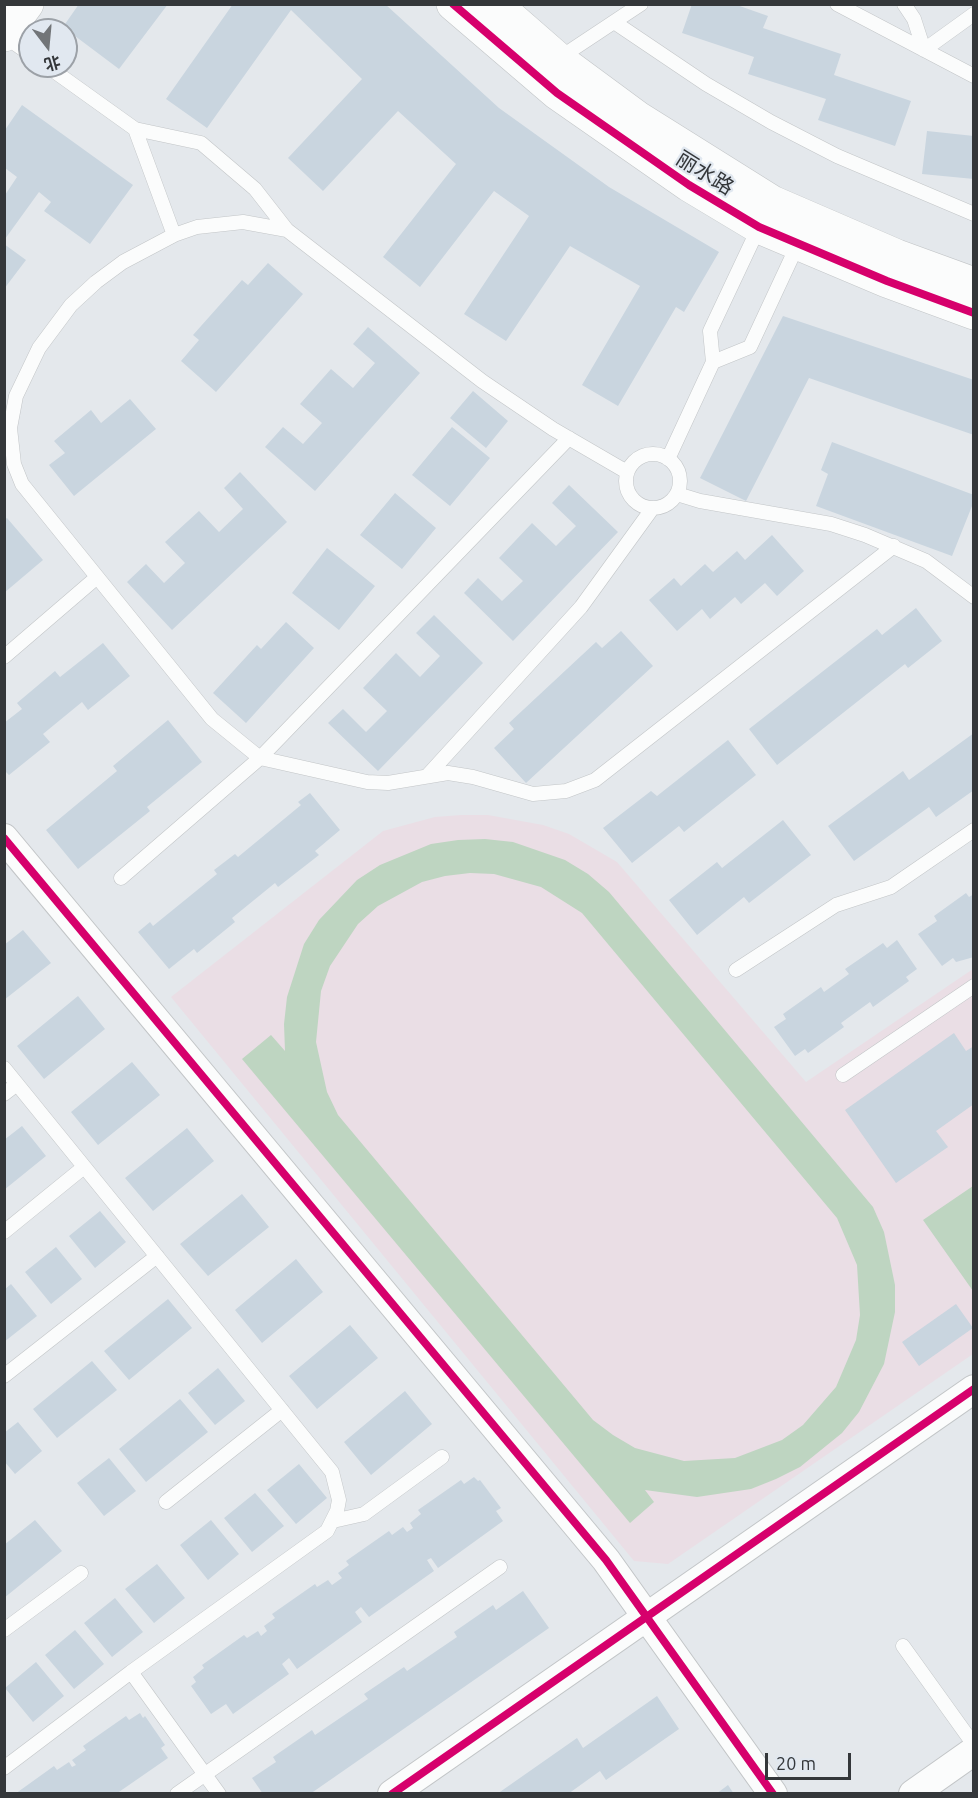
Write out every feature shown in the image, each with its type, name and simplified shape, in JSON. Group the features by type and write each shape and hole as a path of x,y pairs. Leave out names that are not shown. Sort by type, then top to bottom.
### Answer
{"street":[{"path":"4,36 27,4"},
{"name":"丽水路","path":"453,4 557,93 621,141 759,227 974,313"},
{"name":"丽水路","path":"495,4 558,59 638,118 772,202 897,256 974,284"},
{"path":"4,838 606,1560 773,1794"},
{"path":"392,1794 646,1615 974,1389"},
{"path":"913,1794 974,1751"}],"lane":[{"path":"558,59 641,4"},
{"path":"837,4 974,76"},
{"path":"904,4 914,19 924,51"},
{"path":"924,51 974,14"},
{"path":"614,22 706,84 771,122 886,178 974,214"},
{"path":"4,36 18,46"},
{"path":"63,78 135,129 201,143 255,189 287,230 439,350 569,438 627,472"},
{"path":"135,129 174,235"},
{"path":"287,230 243,222 196,227 174,235 123,262 96,282 71,306 39,348 26,372 12,412 10,443 22,484 96,578 212,718 260,758 367,782 409,780 448,773 473,777 533,794 566,790 595,780 894,546"},
{"path":"668,459 713,362 710,331 759,227"},
{"path":"713,362 750,347 798,244"},
{"path":"121,878 260,758 569,438"},
{"path":"652,454 668,459 679,472 680,483 677,494 662,507 652,509 642,507 628,493 625,484 627,472 632,463 641,456 652,454"},
{"path":"677,494 700,501 831,524 894,546 926,561 974,597"},
{"path":"428,775 581,607 652,509"},
{"path":"4,657 96,578"},
{"path":"736,970 836,905 891,887 974,830"},
{"path":"843,1075 974,986"},
{"path":"4,1068 332,1472 339,1500 333,1521 327,1531 131,1672 4,1768"},
{"path":"4,1094 17,1084"},
{"path":"4,1232 84,1167"},
{"path":"4,1376 157,1256"},
{"path":"166,1502 282,1410"},
{"path":"333,1521 364,1514 442,1457"},
{"path":"177,1794 500,1567"},
{"path":"4,1630 81,1573"},
{"path":"903,1646 974,1745"},
{"path":"131,1672 219,1794"}],"shaded area":[{"path":"488,815 543,825 569,834 617,862 806,1082 973,969 973,1354 668,1564 634,1561 171,997 383,831 435,817"}],"green space":[{"path":"485,839 513,842 565,860 588,874 609,892 873,1207 884,1232 895,1285 895,1312 884,1364 859,1412 842,1433 800,1467 751,1489 697,1497 645,1490 654,1502 630,1523 242,1059 271,1035 285,1051 284,1024 287,997 304,944 319,920 357,880 380,865 431,844","holes":["470,873 494,874 541,887 582,913 837,1218 857,1265 860,1315 856,1340 836,1387 803,1425 782,1440 735,1458 684,1461 635,1448 613,1435 593,1420 338,1115 327,1092 316,1042 321,991 330,966 358,924 378,906 422,882"]},
{"path":"974,1186 973,1291 923,1220"}],"building":[{"path":"79,4 168,4 119,69 78,38 78,18 69,18"},
{"path":"233,4 385,4 499,108 609,187 719,252 684,312 676,307 618,406 582,385 640,286 570,246 506,341 464,314 529,216 494,191 420,287 383,257 456,164 398,111 323,191 288,158 362,79 291,10 207,128 166,99"},
{"path":"692,4 734,4 768,16 763,28 841,54 834,75 911,101 895,146 818,120 826,99 748,74 754,57 682,33"},
{"path":"22,105 133,185 90,244 44,211 51,202 39,192 5,239 5,195 17,177 5,168 5,130"},
{"path":"927,131 974,136 974,179 922,174"},
{"path":"4,244 26,260 4,289"},
{"path":"268,263 303,294 216,392 181,361 199,340 193,335 242,280 248,285"},
{"path":"783,316 974,380 974,435 809,378 746,501 700,478"},
{"path":"368,327 420,373 315,491 265,447 283,427 303,444 322,423 300,404 331,369 353,388 375,363 353,344"},
{"path":"473,391 508,421 486,448 450,418"},
{"path":"130,399 156,429 74,496 49,465 65,453 54,441 91,410 101,423"},
{"path":"452,427 490,458 450,506 412,475"},
{"path":"832,442 974,495 974,501 952,556 816,506 828,474 821,470"},
{"path":"240,472 287,522 172,630 127,582 146,564 164,583 185,563 165,542 199,511 219,532 243,509 224,488"},
{"path":"569,485 618,532 513,641 464,593 478,578 502,601 523,581 499,558 532,523 556,546 576,526 552,503"},
{"path":"395,493 436,528 402,569 360,535"},
{"path":"7,518 43,560 4,593 4,520"},
{"path":"772,535 804,571 777,596 765,583 741,604 735,597 710,619 702,609 677,631 649,600 674,578 681,586 705,564 713,572 737,551 745,560"},
{"path":"327,548 375,586 339,630 292,593"},
{"path":"916,608 942,641 908,668 905,664 777,765 749,729 877,629 882,635"},
{"path":"434,615 483,663 378,771 328,723 343,709 366,732 387,711 363,688 396,653 420,677 440,656 416,633"},
{"path":"286,622 314,648 246,723 213,693 257,645 261,649"},
{"path":"621,631 653,666 526,783 494,748 514,729 509,723 596,642 602,648"},
{"path":"103,643 130,676 88,710 82,702 43,734 50,742 9,775 4,770 4,723 22,709 17,703 55,671 60,677"},
{"path":"168,720 202,762 147,807 150,811 78,869 46,830 117,771 113,766"},
{"path":"974,733 974,790 936,817 929,807 854,861 828,826 903,771 909,780"},
{"path":"728,740 756,775 684,832 679,826 632,863 603,828 651,791 657,796"},
{"path":"310,793 340,830 315,851 319,855 278,887 275,883 232,918 235,922 197,953 194,949 169,969 138,932 150,922 153,926 217,874 214,870 235,854 238,857 301,805 298,802"},
{"path":"783,820 811,855 749,903 744,897 697,935 669,900 717,862 722,868"},
{"path":"966,893 969,897 974,894 974,957 956,962 953,958 942,966 918,934 937,921 934,916"},
{"path":"23,930 51,963 4,1000 4,945"},
{"path":"897,940 917,969 906,977 909,981 873,1007 870,1002 841,1023 844,1027 808,1053 805,1049 795,1056 774,1027 786,1019 783,1014 821,987 824,992 849,974 845,969 883,943 887,948"},
{"path":"78,996 105,1029 44,1079 17,1046"},
{"path":"954,1033 966,1051 974,1046 974,1104 936,1131 948,1147 896,1183 845,1110"},
{"path":"132,1062 160,1095 98,1145 71,1112"},
{"path":"22,1126 46,1156 4,1190 4,1140"},
{"path":"187,1128 214,1161 153,1211 125,1178"},
{"path":"242,1194 269,1227 208,1276 180,1244"},
{"path":"100,1211 126,1242 95,1268 69,1236"},
{"path":"56,1247 82,1279 51,1304 25,1272"},
{"path":"296,1259 323,1292 262,1343 235,1310"},
{"path":"11,1284 37,1316 4,1342 4,1290"},
{"path":"168,1299 192,1328 129,1380 104,1351"},
{"path":"956,1304 973,1328 919,1366 902,1342"},
{"path":"350,1325 378,1358 317,1409 289,1376"},
{"path":"92,1361 117,1390 57,1438 33,1409"},
{"path":"218,1368 245,1401 215,1425 188,1393"},
{"path":"405,1391 432,1424 371,1475 344,1442"},
{"path":"180,1399 208,1432 146,1482 119,1449"},
{"path":"18,1422 42,1451 15,1474 4,1461 4,1433"},
{"path":"109,1458 136,1491 104,1516 77,1483"},
{"path":"299,1464 327,1498 296,1524 267,1490"},
{"path":"474,1477 480,1480 501,1508 496,1511 503,1521 438,1568 431,1558 427,1560 434,1571 369,1617 361,1607 355,1612 362,1622 297,1669 289,1658 282,1664 289,1674 233,1714 226,1704 211,1714 191,1686 196,1682 193,1677 204,1668 202,1665 244,1635 247,1638 258,1631 261,1636 267,1631 264,1626 275,1618 272,1614 315,1584 317,1587 328,1580 332,1585 342,1578 338,1573 349,1565 346,1561 389,1531 392,1535 403,1527 407,1532 413,1528 410,1523 421,1514 418,1510 461,1480 464,1484"},
{"path":"255,1493 284,1526 252,1552 224,1518"},
{"path":"35,1520 62,1551 4,1598 4,1545"},
{"path":"211,1520 239,1554 208,1580 180,1545"},
{"path":"157,1564 185,1598 154,1623 125,1589"},
{"path":"523,1591 549,1628 310,1794 263,1794 252,1778 276,1762 273,1757 312,1730 315,1735 368,1699 364,1694 404,1667 407,1671 457,1637 454,1632 493,1605 496,1610"},
{"path":"115,1598 143,1632 112,1657 84,1623"},
{"path":"75,1630 104,1664 74,1689 45,1655"},
{"path":"36,1662 64,1696 33,1722 5,1688"},
{"path":"657,1696 679,1729 606,1780 600,1771 568,1794 497,1794 577,1738 583,1748"},
{"path":"140,1713 143,1718 145,1716 165,1745 161,1748 168,1758 116,1794 15,1794 54,1766 57,1770 69,1762 72,1767 76,1765 72,1760 86,1750 83,1746 126,1716 129,1720"},
{"path":"728,1785 734,1794 716,1794"}],"cycle path":[{"path":"453,4 557,93 689,185 759,227 887,281 974,313"},
{"path":"4,838 606,1560 773,1794"},
{"path":"392,1794 974,1389"}]}
